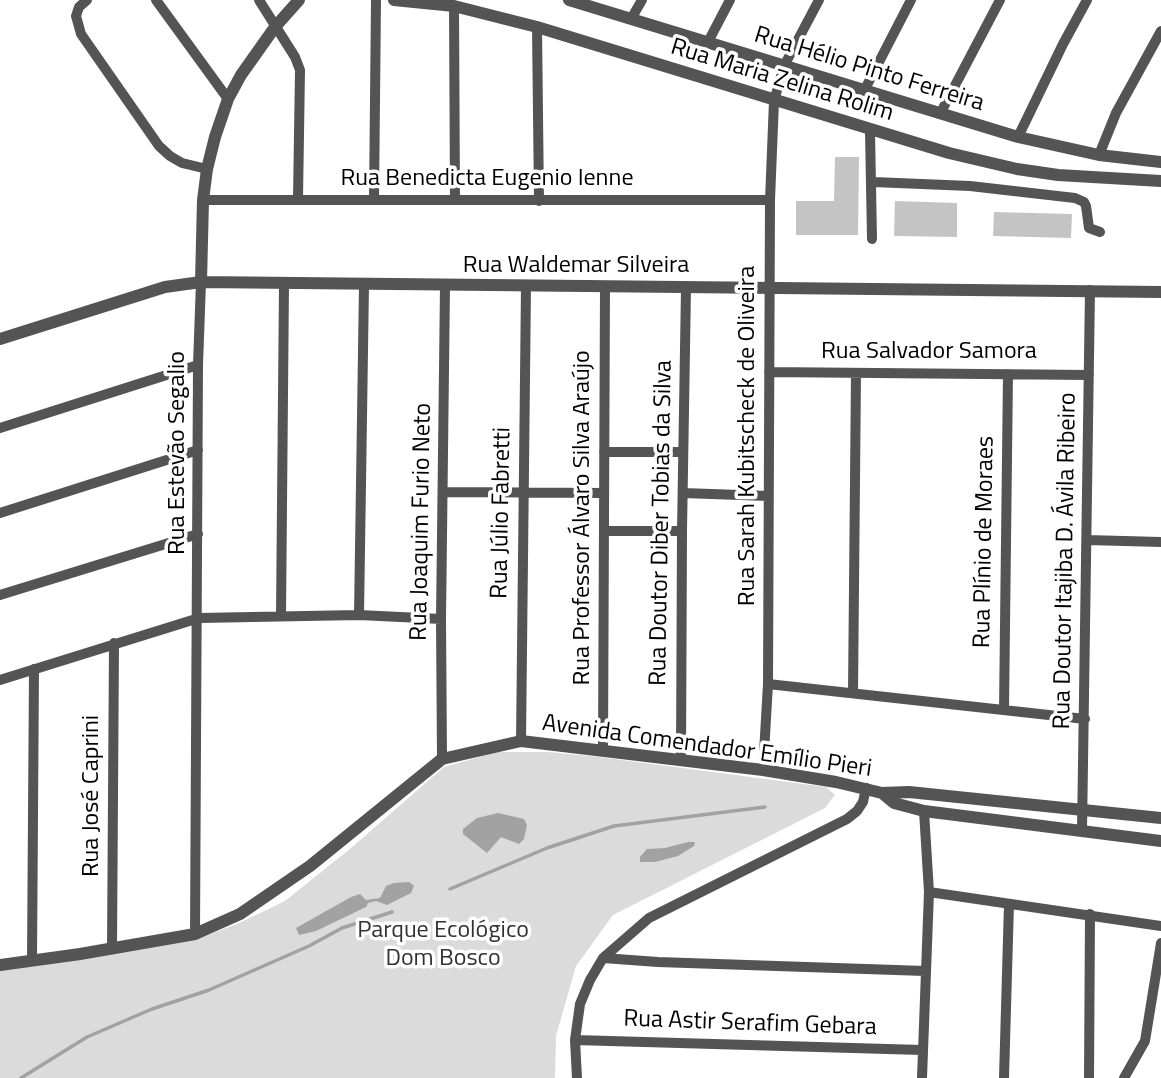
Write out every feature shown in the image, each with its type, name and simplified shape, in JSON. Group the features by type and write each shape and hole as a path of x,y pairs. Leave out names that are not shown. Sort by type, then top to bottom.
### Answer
{"street":[{"path":"87,0 79,7 76,16 81,34 159,146 182,163 207,169"},
{"path":"156,0 228,99"},
{"path":"259,0 295,57 300,70 298,199"},
{"name":"Rua Estevão Segalio","path":"195,934 199,618 198,365 203,200 207,169 228,99 241,75 275,27 299,0"},
{"path":"374,200 376,0"},
{"name":"Rua Maria Zelina Rolim","path":"394,0 454,6 537,27 949,153 1017,169 1058,175 1161,181"},
{"name":"Rua Hélio Pinto Ferreira","path":"569,0 1018,137 1099,155 1161,162"},
{"path":"631,19 642,0"},
{"path":"708,42 730,0"},
{"name":"Rua Sarah Kubitscheck de Oliveira","path":"763,771 768,684 770,200 774,101 784,65 819,0"},
{"path":"864,91 911,0"},
{"path":"940,114 1000,0"},
{"path":"1018,137 1087,0"},
{"path":"454,6 454,200"},
{"path":"537,27 539,201"},
{"path":"1099,155 1116,113 1161,31"},
{"path":"870,131 872,239"},
{"path":"873,182 970,186 1075,198 1086,206 1089,228 1100,232"},
{"name":"Rua Benedicta Eugenio Ienne","path":"203,200 770,200"},
{"name":"Rua Waldemar Silveira","path":"0,339 155,290 201,282 1161,292"},
{"path":"282,615 284,284"},
{"path":"359,615 364,285"},
{"name":"Rua Joaquim Furio Neto","path":"442,759 445,286"},
{"name":"Rua Júlio Fabretti","path":"522,741 526,286"},
{"name":"Rua Professor Álvaro Silva Araújo","path":"603,750 605,287"},
{"name":"Rua Doutor Diber Tobias da Silva","path":"681,759 687,288"},
{"name":"Rua Doutor Itajiba D. Ávila Ribeiro","path":"1083,831 1090,290"},
{"path":"0,428 198,365"},
{"name":"Rua Salvador Samora","path":"769,372 1089,374"},
{"path":"853,693 856,373"},
{"name":"Rua Plínio de Moraes","path":"1004,710 1008,374"},
{"path":"0,513 198,450"},
{"path":"604,452 683,452"},
{"path":"444,492 604,494"},
{"path":"683,493 768,496"},
{"path":"604,531 682,531"},
{"path":"0,594 198,534"},
{"path":"1087,540 1161,542"},
{"path":"0,680 199,618 359,615 441,619"},
{"name":"Rua José Caprini","path":"112,949 114,643"},
{"path":"32,960 34,669"},
{"path":"768,684 1085,719"},
{"name":"Avenida Comendador Emílio Pieri","path":"0,965 195,934 240,914 310,866 442,759 522,741 681,759 866,788 882,793"},
{"path":"577,1078 576,1040 580,1004 603,958 649,918 847,819 863,802 866,788"},
{"path":"882,793 909,792 1161,818"},
{"path":"882,793 894,803 924,811 1161,841"},
{"path":"922,1078 929,892 924,811"},
{"path":"929,892 1161,926"},
{"path":"1004,1078 1009,904"},
{"path":"1089,1078 1090,914"},
{"path":"1124,1078 1145,1041 1161,943"},
{"path":"603,958 925,971"},
{"name":"Rua Astir Serafim Gebara","path":"576,1040 922,1050"}],"green space":[{"name":"Parque Ecológico Dom Bosco","path":"497,752 549,752 599,757 826,787 835,795 825,808 613,915 576,966 556,1036 555,1078 0,1078 0,967 200,938 237,924 285,901 444,767"}],"shaded area":[{"path":"498,813 524,819 527,825 524,839 519,844 501,837 487,853 463,834 463,829 477,818"},
{"path":"695,842 694,846 678,856 655,862 640,862 640,857 647,849"},
{"path":"409,882 414,886 411,893 387,905 376,901 368,903 366,907 316,931 299,935 296,928 351,897 360,894 366,900 380,898 386,886"}],"building":[{"path":"835,157 859,157 858,235 796,235 796,201 834,201"},
{"path":"895,201 957,203 957,237 894,236"},
{"path":"994,212 1072,214 1071,238 993,236"}],"waterway":[{"path":"450,889 547,848 614,826 765,807"},
{"path":"21,1078 87,1037 152,1009 209,990 309,946 342,928 392,912"}]}
